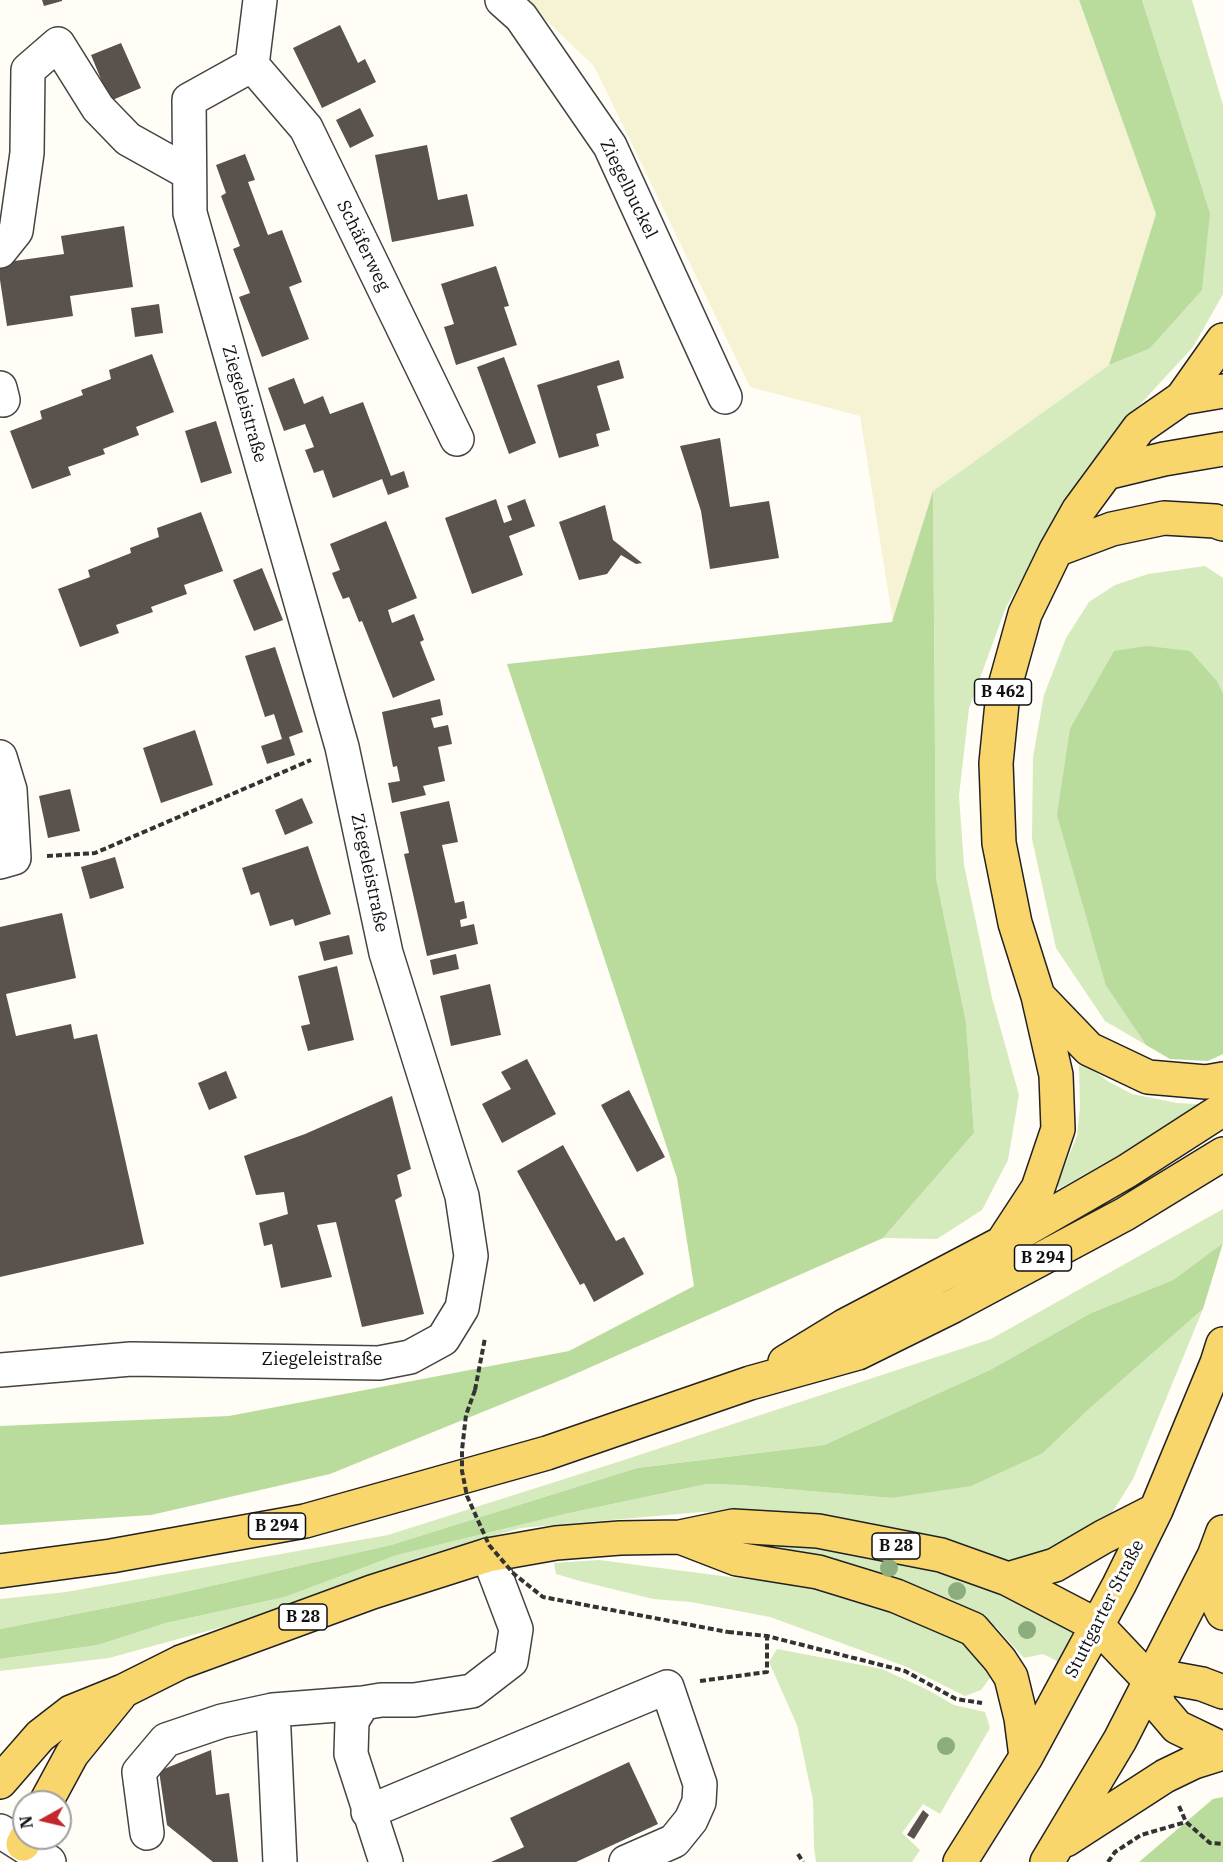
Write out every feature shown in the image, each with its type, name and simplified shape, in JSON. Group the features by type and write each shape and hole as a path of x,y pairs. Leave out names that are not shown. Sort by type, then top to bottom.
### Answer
{"main road":[{"path":"1182,398 1223,340"},
{"name":"B 462","path":"1223,391 1182,398 1139,428 1078,511 1025,614 1002,693 996,763 999,843 1015,922 1038,996 1089,1049 1148,1077 1206,1082 1223,1079"},
{"path":"1106,474 1164,459 1223,449"},
{"path":"1056,550 1112,529 1164,518 1215,520 1223,524"},
{"path":"1002,1243 1038,1188 1058,1129 1056,1075 1038,996"},
{"name":"B 294","path":"750,1383 844,1326 1002,1243 1126,1171 1223,1109"},
{"name":"B 294","path":"0,1571 111,1556 305,1521 547,1453 750,1383 858,1353 953,1306 1125,1214 1223,1154"},
{"name":"Stuttgarter Straße","path":"960,1862 1026,1757 1098,1626 1156,1510 1223,1344"},
{"path":"1008,1579 1055,1565 1156,1510"},
{"name":"B 28","path":"0,1782 40,1736 71,1712 123,1691 181,1662 372,1592 488,1555 556,1543 620,1538 680,1537 733,1526 818,1531 941,1555 1008,1579 1098,1626"},
{"name":"B 28","path":"680,1537 737,1558 818,1572 896,1596 973,1629 1000,1660 1011,1677 1021,1718 1026,1757"},
{"path":"1218,1544 1220,1607 1223,1613"},
{"path":"1052,1854 1110,1759 1151,1682 1218,1544"},
{"path":"1098,1626 1151,1682 1160,1707 1177,1727 1223,1751"},
{"path":"1151,1682 1175,1679 1202,1684 1223,1692"},
{"name":"B 28","path":"52,1790 72,1754 123,1691"},
{"path":"1052,1854 1100,1816 1165,1776 1223,1751"}],"street":[{"path":"252,65 260,0"},
{"name":"Ziegelbuckel","path":"502,0 520,17 610,146 725,397"},
{"path":"0,251 16,231 27,153 28,69 58,44 98,108 128,139 189,173"},
{"name":"Ziegeleistraße","path":"0,1370 131,1359 379,1363 410,1357 444,1339 462,1308 471,1256 462,1196 386,953 342,747 190,213 189,100 252,65"},
{"name":"Schäferweg","path":"252,65 306,128 457,439"},
{"path":"0,757 10,790 7,860"},
{"path":"147,1833 139,1772 166,1740 222,1721 273,1710 381,1700 414,1700 472,1691 511,1661 516,1629 488,1555"},
{"path":"368,1812 667,1687 700,1784 699,1802 691,1820 674,1841 626,1862"},
{"path":"363,1703 352,1721 351,1754 386,1862"},
{"path":"273,1710 280,1862"}],"path":[{"path":"7,860 96,853 342,747"},
{"path":"475,1390 466,1415 462,1450 462,1471 467,1496 489,1545 514,1574 543,1597 729,1632 767,1636 905,1671 956,1699 984,1703 990,1687 1011,1677"},
{"path":"667,1687 767,1672 767,1636"},
{"path":"1108,1862 1115,1852 1141,1835 1186,1822 1210,1842 1223,1844"},
{"path":"798,1854 803,1862"}],"shaded area":[{"path":"525,0 1079,0 1156,214 1109,365 933,491 893,622 860,416 750,387 594,66"}],"green space":[{"path":"1079,0 1142,0 1210,213 1202,290 1149,349 1109,365 1156,214"},
{"path":"1142,0 1192,0 1223,105 1223,294 1193,347 1134,411 1082,476 1006,607 969,708 959,796 964,865 992,998 1019,1095 1008,1160 982,1210 937,1239 883,1238 974,1133 966,1022 936,878 933,491 1109,365 1149,349 1210,213"},
{"path":"933,491 936,878 966,1022 974,1133 883,1238 566,1378 330,1474 151,1515 0,1525 0,1426 229,1416 569,1351 694,1286 677,1178 507,664 892,622"},
{"path":"1205,566 1223,578 1223,693 1217,681 1106,986 1146,1045 1105,1021 1056,948 1032,839 1033,757 1044,695 1066,638 1089,602 1115,585 1148,574"},
{"path":"1147,646 1190,651 1217,681 1223,693 1223,1054 1208,1061 1170,1059 1146,1045 1106,986 1057,815 1070,729 1114,651"},
{"path":"1085,1064 1109,1082 1132,1094 1177,1103 1196,1104 1199,1110 1060,1188 1057,1187 1058,1182 1077,1136 1080,1108 1079,1066"},
{"path":"1223,1209 1223,1243 1173,1280 1091,1313 990,1370 824,1445 637,1468 391,1545 167,1596 0,1629 0,1599 66,1592 388,1535 991,1339"},
{"path":"1223,1243 1203,1309 1089,1409 1043,1453 971,1486 891,1498 707,1484 565,1514 397,1555 285,1597 166,1623 98,1645 0,1659 0,1629 167,1596 391,1545 637,1468 824,1445 990,1370 1091,1313 1173,1280"},
{"path":"1203,1309 1133,1479 1108,1519 1042,1562 996,1559 821,1516 701,1512 521,1528 420,1557 273,1613 109,1658 0,1671 0,1659 98,1645 166,1623 285,1597 397,1555 565,1514 707,1484 891,1498 1043,1453 1089,1409"},
{"path":"772,1538 893,1556 987,1586 1072,1625 1075,1634 1061,1663 1043,1654 1024,1658 996,1627 963,1608 745,1547 745,1540"},
{"path":"599,1560 745,1579 802,1583 944,1627 984,1661 990,1678 981,1690 965,1696 907,1667 770,1617 691,1602 653,1599 556,1574 554,1563"},
{"path":"777,1649 882,1669 954,1705 985,1712 990,1728 940,1814 923,1804 902,1833 920,1850 912,1862 816,1862 813,1800 797,1725 769,1662"},
{"path":"1223,1797 1223,1862 1139,1862 1213,1799"}],"building":[{"path":"42,0 62,0 62,1 44,6"},
{"path":"340,25 358,63 365,59 376,82 322,108 293,48"},
{"path":"121,43 141,88 110,101 91,55"},
{"path":"360,108 374,136 350,148 336,120"},
{"path":"427,145 438,200 467,194 474,226 392,242 375,155"},
{"path":"245,154 255,180 248,182 268,235 282,230 302,282 289,287 309,339 262,357 239,297 250,293 233,249 240,246 221,196 226,193 216,165"},
{"path":"124,226 133,287 70,296 73,316 7,326 0,280 0,263 64,254 61,236"},
{"path":"496,266 509,306 504,307 517,345 456,365 444,327 454,324 441,284"},
{"path":"159,304 163,333 135,337 131,308"},
{"path":"152,354 174,412 136,427 139,435 103,449 105,454 68,467 71,475 32,489 10,431 42,419 40,411 83,395 81,390 111,379 109,370"},
{"path":"504,357 536,443 509,454 477,367"},
{"path":"619,360 624,378 597,386 610,430 596,434 599,446 559,458 537,385"},
{"path":"294,378 304,404 323,396 330,414 363,402 391,476 404,471 409,487 388,495 382,479 333,498 323,470 314,473 305,450 314,447 305,424 284,431 268,388"},
{"path":"216,421 232,473 201,483 185,431"},
{"path":"720,438 730,507 769,501 779,558 710,569 701,511 680,446"},
{"path":"496,499 504,523 512,520 507,506 525,499 535,526 509,536 523,575 472,594 445,518"},
{"path":"605,505 613,540 642,563 636,564 621,555 607,574 579,580 559,522"},
{"path":"201,512 223,571 184,585 187,594 151,607 153,612 116,625 119,633 80,647 58,589 90,577 88,570 131,553 130,548 159,537 157,528"},
{"path":"386,521 417,598 388,610 392,623 414,614 424,640 420,642 435,680 393,698 362,621 359,622 349,597 343,599 338,588 332,573 340,570 330,544"},
{"path":"262,568 283,620 254,631 233,580"},
{"path":"275,647 303,732 289,737 295,755 267,764 261,746 282,739 274,714 265,717 245,656"},
{"path":"440,699 443,715 431,718 434,728 448,725 452,744 438,747 445,781 423,786 426,795 392,803 388,783 400,781 397,766 393,767 382,712"},
{"path":"195,730 213,785 161,803 143,748"},
{"path":"70,789 80,831 48,838 39,796"},
{"path":"302,798 313,823 285,835 275,810"},
{"path":"449,801 458,842 442,845 455,903 464,901 467,918 460,920 461,927 474,924 478,944 427,956 404,854 409,853 400,812"},
{"path":"308,846 331,914 295,926 293,919 270,926 259,892 251,895 242,868"},
{"path":"115,857 124,888 90,899 81,867"},
{"path":"62,913 76,978 6,994 16,1036 71,1024 74,1039 97,1034 144,1244 0,1277 0,927"},
{"path":"349,935 353,954 324,961 319,942"},
{"path":"456,954 459,969 433,975 430,960"},
{"path":"337,966 354,1040 308,1051 301,1026 310,1024 298,976"},
{"path":"490,984 501,1035 451,1046 440,996"},
{"path":"527,1059 556,1114 502,1143 482,1104 511,1089 501,1072"},
{"path":"226,1071 237,1098 209,1110 198,1083"},
{"path":"629,1090 665,1157 637,1172 601,1105"},
{"path":"392,1096 411,1169 397,1175 402,1196 395,1200 424,1314 362,1327 336,1222 317,1225 332,1277 281,1288 272,1244 264,1246 259,1223 288,1214 284,1192 256,1195 244,1156 305,1134"},
{"path":"563,1145 616,1241 624,1237 644,1274 594,1302 584,1283 580,1285 517,1171"},
{"path":"211,1750 216,1795 229,1793 238,1862 213,1862 167,1825 159,1771"},
{"path":"629,1762 658,1824 576,1862 491,1862 524,1847 510,1818"},
{"path":"923,1810 929,1815 914,1839 907,1835"}]}
